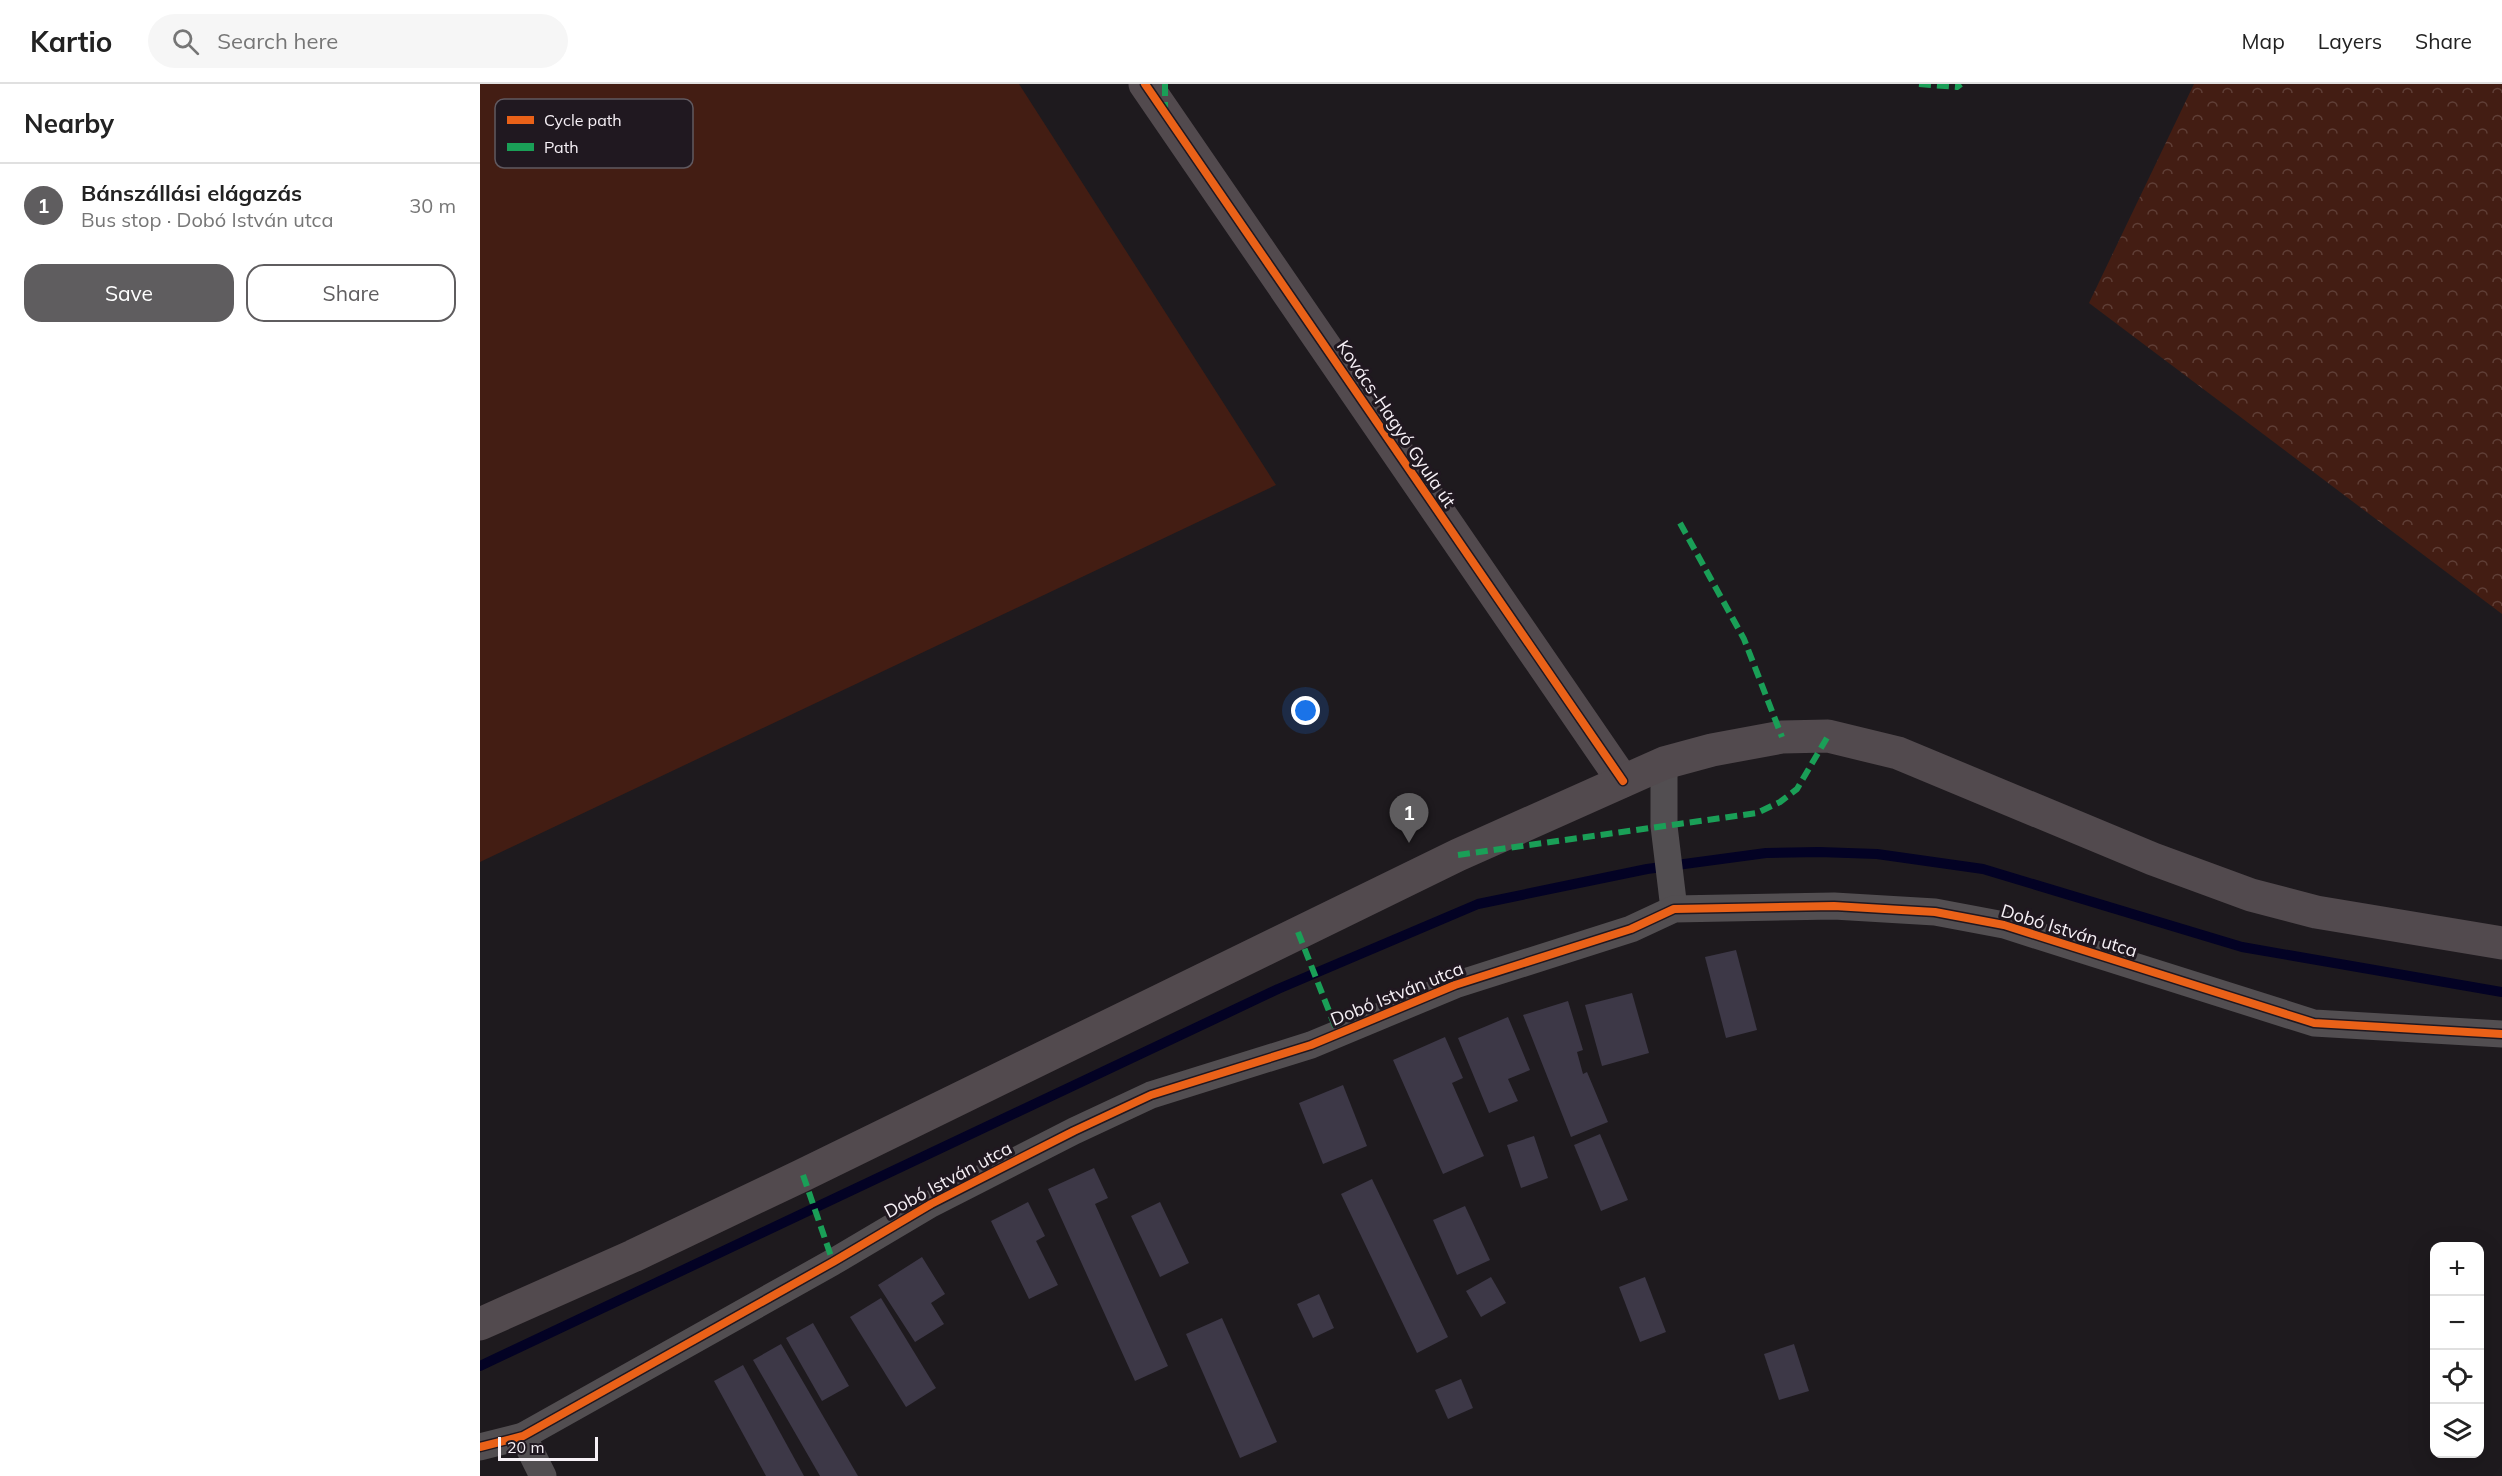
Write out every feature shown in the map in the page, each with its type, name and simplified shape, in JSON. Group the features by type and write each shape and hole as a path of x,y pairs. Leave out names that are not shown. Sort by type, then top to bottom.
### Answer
{"main road":[{"name":"Kovács-Hagyó Gyula út","path":"1145,84 1623,781"},
{"path":"480,1324 633,1256 1436,865 1664,763 1712,750 1782,736 1828,736 1898,753 2152,859 2251,895 2316,912 2502,943"}],"street":[{"path":"1664,763 1664,826 1674,909"},
{"name":"Dobó István utca","path":"480,1447 523,1436 833,1262 931,1204 1151,1095 1311,1045 1455,984 1631,929 1674,909 1834,906 1935,912 2004,925 2314,1023 2502,1034"},
{"path":"523,1436 543,1476"}],"green space":[{"path":"480,84 1019,84 1276,485 480,862"},
{"path":"2194,84 2502,84 2502,614 2089,303"}],"building":[{"path":"1736,950 1757,1030 1726,1038 1705,957"},
{"path":"1632,993 1649,1053 1602,1066 1585,1005"},
{"path":"1568,1001 1583,1050 1577,1052 1583,1074 1587,1072 1608,1122 1571,1137 1523,1015"},
{"path":"1508,1017 1530,1070 1508,1079 1518,1101 1489,1113 1458,1038"},
{"path":"1445,1037 1463,1078 1452,1083 1484,1156 1443,1174 1393,1060"},
{"path":"1343,1085 1367,1146 1323,1164 1299,1103"},
{"path":"1600,1134 1628,1200 1601,1211 1574,1145"},
{"path":"1534,1136 1548,1178 1521,1188 1507,1145"},
{"path":"1094,1168 1108,1198 1095,1204 1168,1366 1135,1381 1048,1189"},
{"path":"1372,1179 1448,1337 1417,1353 1341,1194"},
{"path":"1028,1202 1045,1236 1036,1241 1058,1285 1029,1299 991,1221"},
{"path":"1160,1202 1189,1263 1160,1277 1131,1216"},
{"path":"1465,1206 1490,1260 1457,1275 1433,1220"},
{"path":"922,1257 945,1294 931,1303 944,1324 915,1342 878,1285"},
{"path":"1491,1277 1506,1303 1481,1317 1466,1291"},
{"path":"1645,1277 1666,1332 1640,1342 1619,1287"},
{"path":"1319,1294 1334,1328 1313,1338 1297,1304"},
{"path":"881,1298 936,1388 906,1407 850,1317"},
{"path":"1222,1318 1277,1442 1240,1458 1186,1334"},
{"path":"813,1323 849,1386 822,1401 786,1338"},
{"path":"781,1344 858,1476 820,1476 753,1360"},
{"path":"1794,1344 1809,1391 1779,1400 1764,1354"},
{"path":"743,1365 804,1476 766,1476 714,1381"},
{"path":"1461,1379 1473,1408 1448,1419 1435,1390"}],"waterway":[{"path":"480,1366 1278,989 1478,904 1647,869 1766,853 1819,852 1877,854 1983,869 2242,947 2502,992"}],"marked path":[{"path":"1165,84 1165,111"},
{"path":"1919,84 1957,87 1961,84"},
{"path":"1680,523 1744,639 1782,737"},
{"path":"1458,855 1757,813 1780,802 1797,789 1828,736"},
{"path":"1298,932 1338,1034"},
{"path":"803,1175 833,1262"}],"cycle path":[{"path":"1145,84 1623,781"},
{"path":"480,1447 523,1436 833,1262 931,1204 1074,1131 1151,1095 1311,1045 1455,985 1631,929 1674,909 1834,906 1935,912 2004,925 2314,1023 2502,1034"}],"place":[{"name":"Bánszállási elágazás","path":"1409,843"}]}
